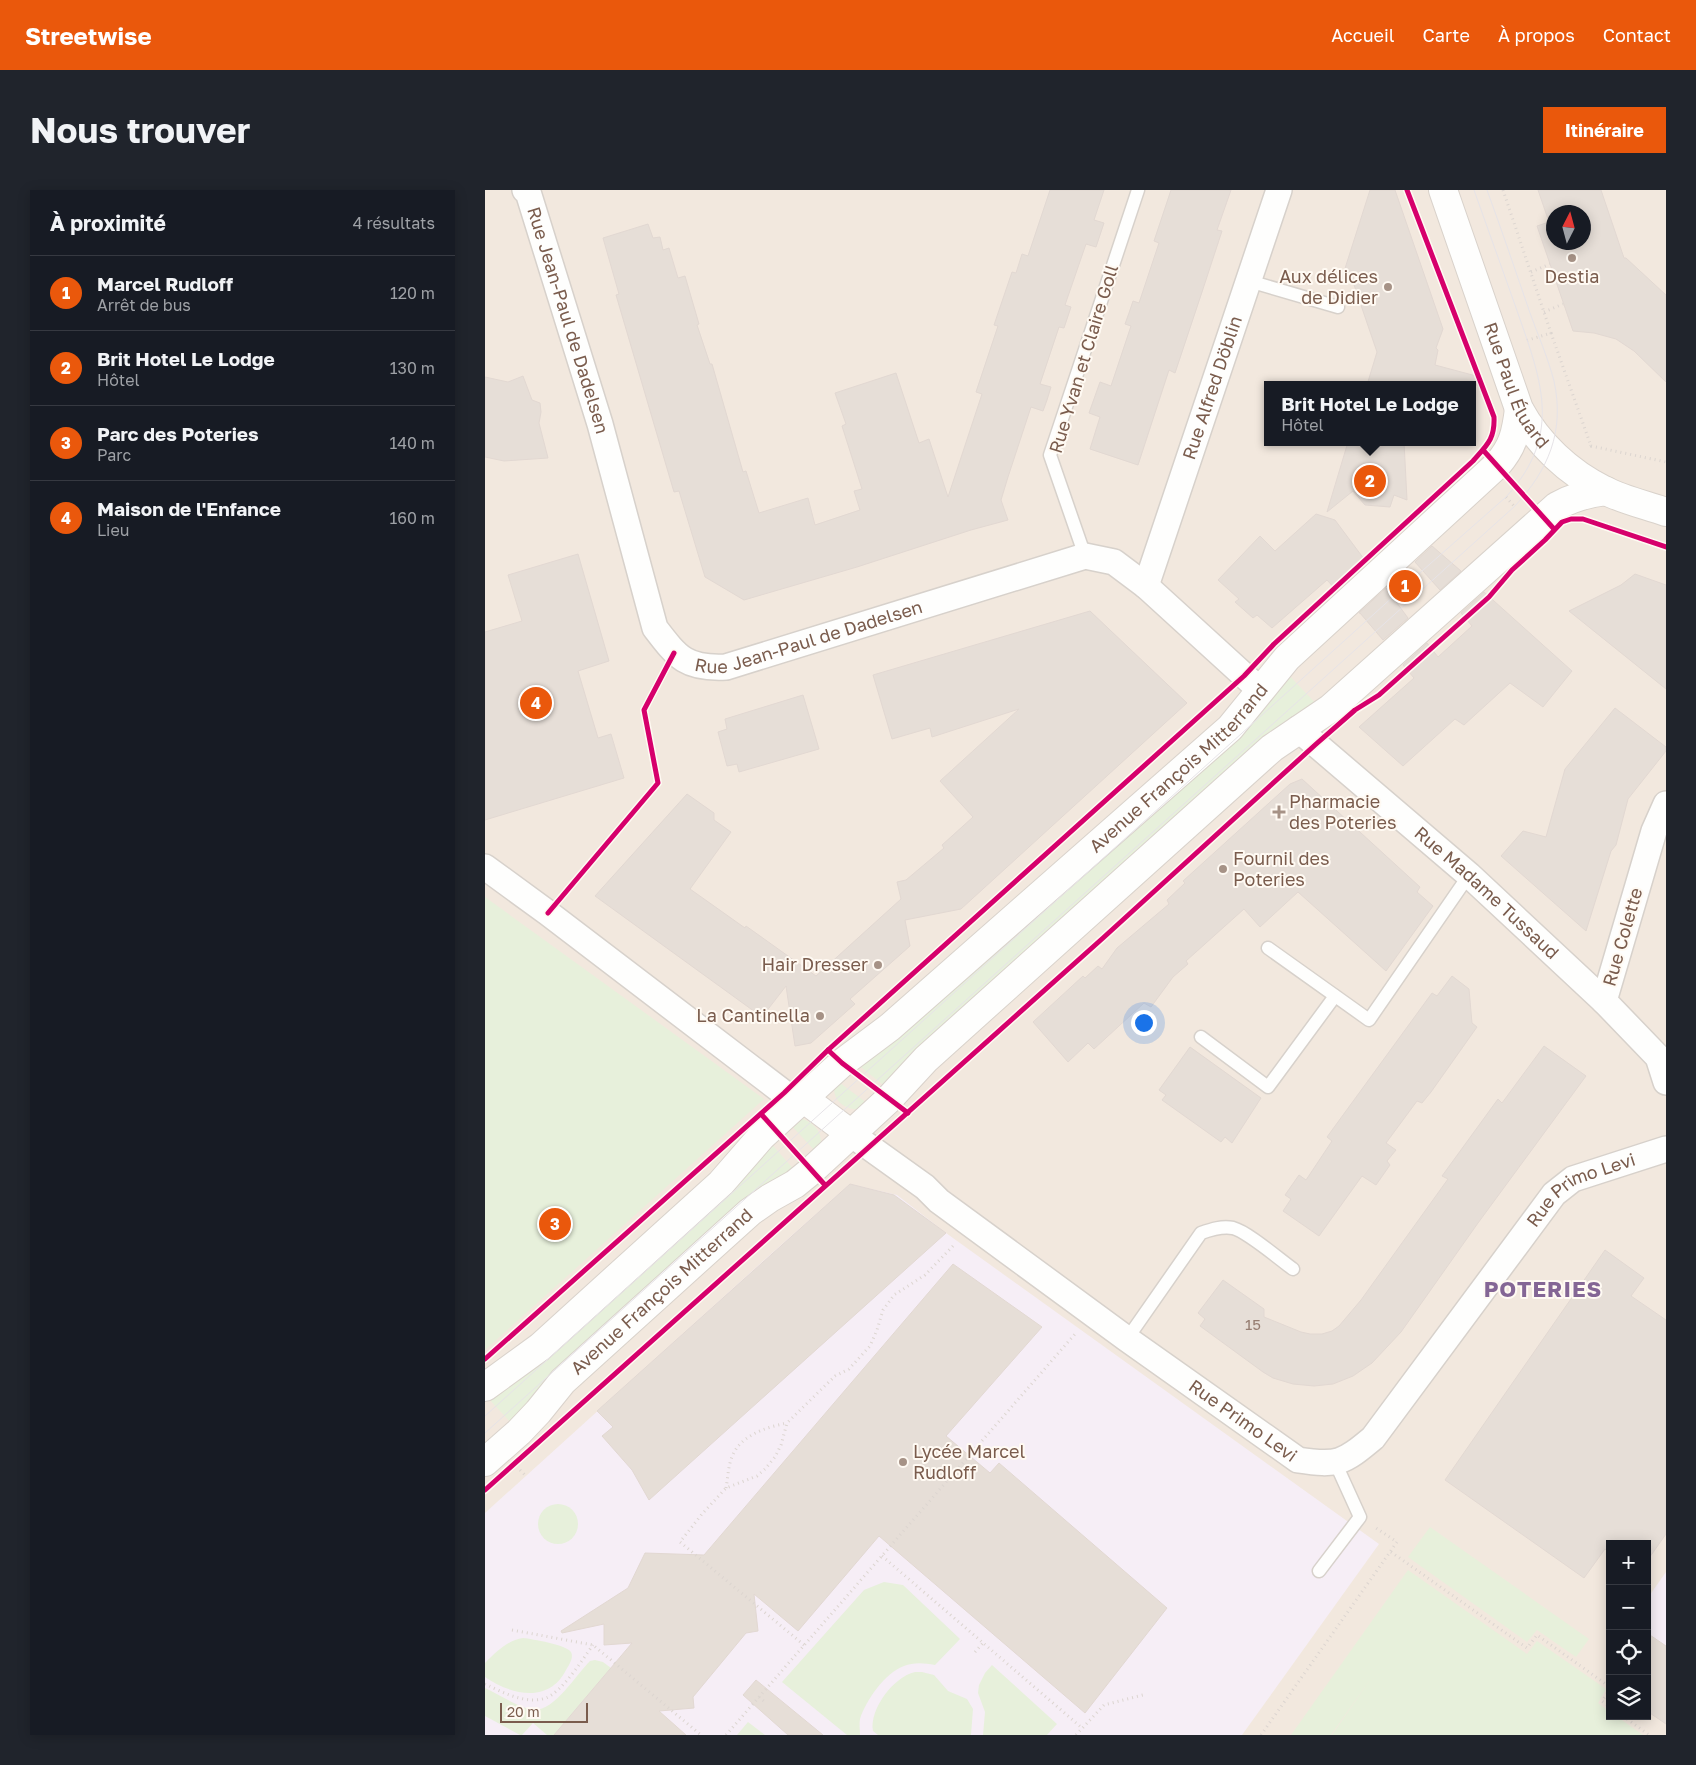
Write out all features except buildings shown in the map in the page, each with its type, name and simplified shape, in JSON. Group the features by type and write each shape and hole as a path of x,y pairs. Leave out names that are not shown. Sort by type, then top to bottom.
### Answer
{"street":[{"name":"Rue Jean-Paul de Dadelsen","path":"525,190 528,192 600,424 655,628 674,652 691,665 709,668 726,667 1085,556 1114,562 1146,586 1260,690"},
{"name":"Rue Alfred Döblin","path":"1146,586 1279,190"},
{"name":"Rue Paul Éluard","path":"1443,190 1519,409 1534,433 1568,467 1606,492 1666,512"},
{"name":"Avenue François Mitterrand","path":"485,1387 540,1347 721,1183 761,1136 842,1063 898,1020 1231,728 1287,658 1486,475 1507,453 1514,440 1519,409"},
{"name":"Avenue François Mitterrand","path":"485,1462 519,1432 563,1381 638,1315 749,1212 800,1180 889,1099 926,1059 1264,755 1298,729 1331,708 1557,506 1572,498 1588,493 1606,492"},
{"name":"Rue Madame Tussaud","path":"1298,729 1469,876 1604,1001"},
{"name":"Rue Colette","path":"1666,804 1654,831 1604,1001 1658,1057 1666,1082"},
{"path":"485,867 783,1093 803,1098 851,1134"},
{"name":"Rue Primo Levi","path":"851,1134 925,1187 939,1201 1127,1339 1298,1460 1322,1464 1335,1462 1351,1456 1373,1438 1554,1194 1573,1179 1666,1149"}],"lane":[{"name":"Rue Yvan et Claire Goll","path":"1085,556 1051,455 1137,190"},
{"path":"1249,281 1337,307"},
{"path":"1267,948 1369,1020 1469,876"},
{"path":"1201,1037 1268,1087 1335,996"},
{"path":"1127,1339 1201,1233 1217,1228 1234,1228 1293,1269"},
{"path":"1319,1572 1360,1517 1335,1462"}],"path":[{"path":"1503,190 1591,446"},
{"path":"1531,272 1550,264"},
{"path":"1544,312 1563,304"},
{"path":"1499,350 1551,332"},
{"path":"1591,446 1666,462"},
{"path":"1568,467 1591,446"},
{"path":"1486,475 1533,526"},
{"path":"804,1646 680,1542 726,1488 757,1476 765,1469 781,1445 787,1423 835,1376 849,1368 870,1346 883,1310 895,1295 925,1275 971,1225"},
{"path":"726,1735 1093,1314"},
{"path":"726,1488 732,1457 737,1448 747,1438 759,1432 787,1423"},
{"path":"1261,1735 1397,1542 1360,1517"},
{"path":"1391,1552 1423,1578 1527,1648 1537,1635 1606,1685"},
{"path":"882,1556 1082,1728"},
{"path":"512,1630 593,1645 701,1735"},
{"path":"975,1652 983,1643"},
{"path":"485,1684 516,1697 545,1698 557,1691 593,1645"},
{"path":"1606,1694 1602,1701 1606,1704"},
{"path":"1076,1735 1104,1705 1143,1695"},
{"path":"759,1697 765,1702"},
{"path":"1628,1720 1649,1735"}],"shaded area":[{"path":"485,190 1666,190 1666,1735 485,1735"},
{"name":"Lycée Marcel Rudloff","path":"850,1184 897,1195 946,1233 1379,1544 1242,1735 485,1735 485,1513"},
{"path":"1666,1572 1666,1679 1651,1669 1651,1593"}],"green space":[{"path":"1285,671 1320,708 887,1088 856,1063"},
{"path":"485,897 764,1099 485,1350"},
{"path":"836,1080 871,1106 864,1109 856,1109 843,1105 835,1095"},
{"path":"803,1119 813,1125 819,1133 821,1142 817,1153 788,1122"},
{"path":"769,1141 796,1172 513,1425 487,1397"},
{"path":"562,1504 569,1507 575,1513 578,1524 577,1532 569,1541 562,1544 554,1544 547,1541 539,1532 538,1520 541,1513 550,1505"},
{"path":"1430,1527 1589,1639 1576,1657 1537,1630 1527,1642 1408,1557"},
{"path":"1408,1570 1527,1654 1537,1641 1606,1689 1598,1703 1606,1709 1606,1720 1622,1720 1643,1735 1332,1735 1372,1677 1331,1735 1291,1735"},
{"path":"884,1582 903,1585 960,1639 935,1665 912,1664 904,1666 890,1675 877,1688 863,1712 860,1721 860,1735 847,1735 782,1682 864,1590"},
{"path":"523,1638 563,1647 571,1652 572,1659 568,1666 559,1681 550,1688 540,1692 518,1692 485,1677 485,1663 507,1644"},
{"path":"590,1661 603,1662 611,1668 554,1735 547,1735 533,1723 520,1735 485,1716 485,1688 526,1708 532,1710 540,1709 556,1700"},
{"path":"992,1665 1057,1724 1047,1735 983,1735 985,1712 978,1693 979,1685 985,1673"},
{"path":"915,1672 934,1675 948,1691 967,1699 973,1709 971,1735 878,1735 873,1731 875,1714 884,1696 899,1680"},
{"path":"748,1722 765,1735 737,1735"}],"tram line":[{"path":"485,1416 1506,497 1524,473 1536,450 1541,427 1542,404 1539,381 1532,356 1474,190"},
{"path":"485,1433 1515,506 1527,492 1545,464 1551,449 1557,417 1557,400 1549,364 1487,190"}],"cycle path":[{"path":"485,1359 784,1093 828,1050 1244,676 1274,644 1473,461 1486,446 1493,431 1494,417 1407,190"},
{"path":"1483,450 1554,529"},
{"path":"485,1490 1103,938 1315,745 1355,710 1379,695 1489,597 1512,570 1562,522 1571,519 1583,519 1666,547"},
{"path":"548,913 658,783 644,710 674,653"},
{"path":"828,1050 842,1063 908,1113"},
{"path":"761,1114 825,1185"}],"place":[{"name":"Destia","path":"1572,258"},
{"name":"Aux délices de Didier","path":"1388,287"},
{"name":"Brit Hotel Le Lodge","path":"1370,481"},
{"name":"Marcel Rudloff","path":"1405,586"},
{"name":"Maison de l'Enfance","path":"536,703"},
{"name":"Pharmacie des Poteries","path":"1279,812"},
{"name":"Fournil des Poteries","path":"1223,869"},
{"name":"Hair Dresser","path":"878,965"},
{"name":"La Cantinella","path":"820,1016"},
{"name":"Parc des Poteries","path":"555,1224"},
{"name":"Lycée Marcel Rudloff","path":"903,1462"}],"district":[{"name":"POTERIES","path":"1543,1289"}]}
